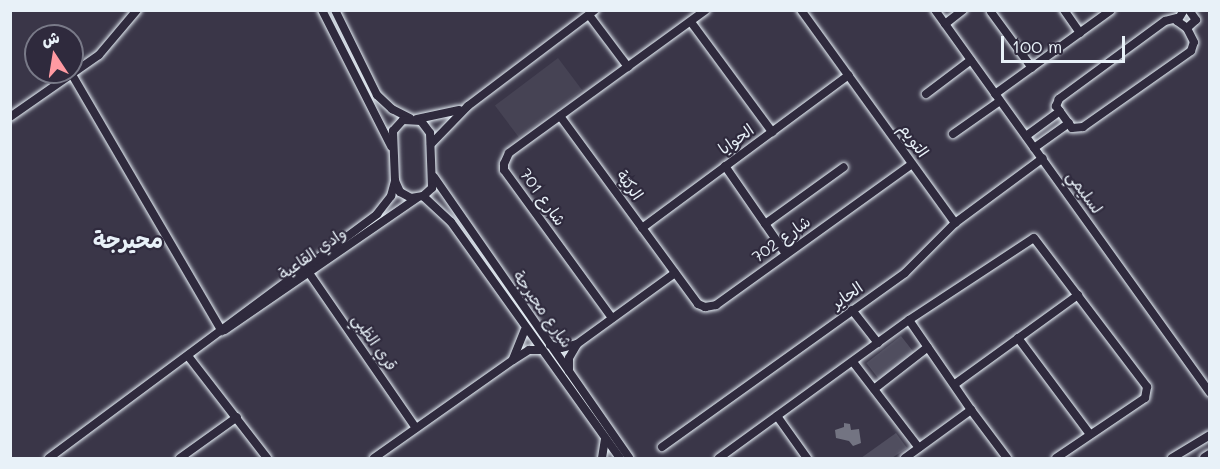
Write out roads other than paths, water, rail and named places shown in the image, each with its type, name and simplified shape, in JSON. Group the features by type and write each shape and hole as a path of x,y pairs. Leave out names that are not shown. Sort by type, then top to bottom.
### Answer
{"main road":[{"path":"1205,459 1209,455"}],"street":[{"path":"84,65 99,55 137,10"},
{"path":"322,10 393,152"},
{"path":"335,10 377,95 392,109 428,128 434,177 432,188 420,197"},
{"name":"شارع 701","path":"612,318 504,170 509,153 706,10"},
{"path":"801,10 849,75"},
{"name":"لسليمي","path":"935,10 1209,393"},
{"path":"945,24 963,10"},
{"path":"1064,10 1080,33"},
{"path":"953,134 1032,68 1111,10"},
{"path":"1177,18 1179,24 1187,28 1194,42 1187,54 1083,127 1076,129 1069,123 1056,104 1059,99 1165,21 1177,18 1184,10"},
{"path":"1187,28 1196,20 1189,10"},
{"path":"991,12 1032,68"},
{"path":"431,144 468,106 592,13 628,67"},
{"path":"691,22 772,132"},
{"path":"926,94 971,60"},
{"name":"الحوايا","path":"642,228 849,75"},
{"name":"التويم","path":"849,75 955,223"},
{"path":"10,117 56,84"},
{"path":"77,84 222,331"},
{"path":"395,181 393,131 413,119 443,116 468,106"},
{"path":"1026,136 1060,111"},
{"name":"الركيّة","path":"560,116 675,273"},
{"path":"1034,148 1069,123"},
{"name":"الحاير","path":"662,447 910,268 955,223 1042,158"},
{"name":"شارع 702","path":"675,273 698,304 712,307 912,164"},
{"path":"725,166 786,254"},
{"path":"765,224 844,167"},
{"name":"شارع محيرجة","path":"434,177 629,459"},
{"name":"وادي القاعية","path":"50,459 377,214 391,195 395,181"},
{"name":"شارع محيرجة","path":"395,181 400,192 420,197 451,222 525,330 620,459"},
{"name":"وادي القاعية","path":"222,331 420,197"},
{"path":"719,459 909,320 1031,239 1040,242 1147,387 1145,398 1089,433 1056,459"},
{"name":"قري الظبي","path":"309,273 416,428"},
{"path":"550,345 561,348 577,344 675,273"},
{"path":"955,384 1078,295"},
{"path":"852,310 878,343"},
{"path":"909,320 1007,459"},
{"path":"513,360 525,330"},
{"path":"1018,338 1089,433"},
{"path":"570,374 569,358 577,344"},
{"path":"874,389 928,347"},
{"path":"374,459 513,360 529,350 540,350"},
{"path":"188,356 267,459"},
{"path":"853,362 919,448"},
{"path":"905,459 971,410"},
{"path":"777,416 807,459"},
{"path":"180,459 237,417"},
{"path":"1172,459 1209,435"},
{"path":"602,459 605,439"}],"water":[{"path":"844,423 850,424 851,430 859,429 861,443 853,446 849,441 836,438 835,430 844,427"}],"district":[{"name":"محيرجة","path":"128,240"}]}
